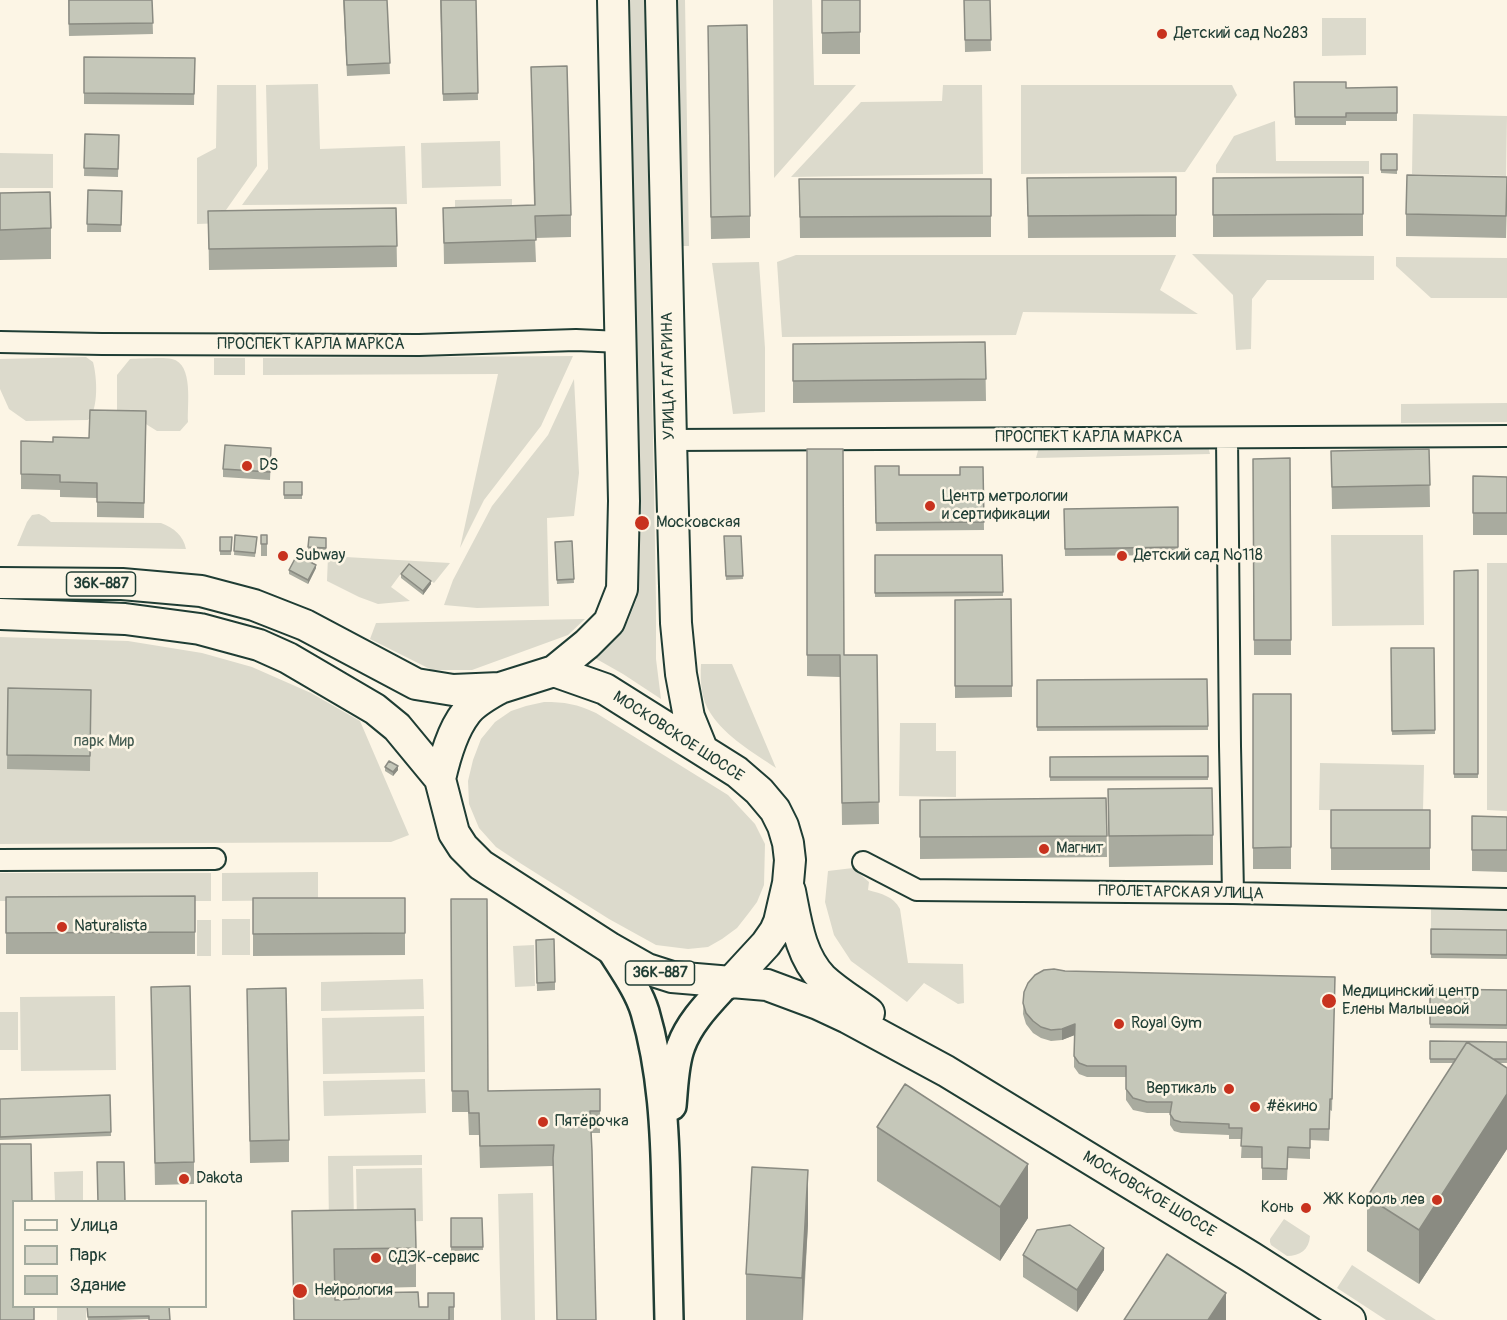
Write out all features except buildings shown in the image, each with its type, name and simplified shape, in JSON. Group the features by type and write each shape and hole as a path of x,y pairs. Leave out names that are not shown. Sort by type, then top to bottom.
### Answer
{"main road":[{"path":"554,672 609,622 622,590 624,501 613,0"},
{"name":"УЛИЦА ГАГАРИНА","path":"661,0 676,623 689,717 702,749"},
{"name":"36К-887","path":"0,583 122,584 201,591 254,605 304,625 417,684 453,690 500,687 554,672"},
{"name":"МОСКОВСКОЕ ШОССЕ","path":"0,614 125,619 200,629 259,645 288,658 375,709 407,737 440,779 454,833 463,847 481,865 610,948 647,969 672,977 767,986 818,1004 848,1018 946,1071 1350,1320"},
{"name":"МОСКОВСКОЕ ШОССЕ","path":"554,672 605,689 702,749 737,772 759,791 775,810 783,826 790,860 788,883 779,922 766,944 729,982"},
{"name":"36К-887","path":"440,779 454,736 467,712 483,697 500,687"},
{"name":"МОСКОВСКОЕ ШОССЕ","path":"788,883 800,939 812,963 823,978 946,1071"},
{"path":"610,948 637,992 645,1012 657,1069 664,1124 669,1320"},
{"path":"666,1172 681,1046 699,1016 729,982"}],"street":[{"name":"ПРОСПЕКТ КАРЛА МАРКСА","path":"0,342 419,345 576,340 621,342"},
{"name":"ПРОСПЕКТ КАРЛА МАРКСА","path":"670,440 1507,436"},
{"path":"1227,438 1233,893"},
{"path":"0,860 215,859"},
{"name":"ПРОЛЕТАРСКАЯ УЛИЦА","path":"863,862 916,890 1233,893 1507,899"}],"green space":[{"path":"626,0 645,0 656,659 661,699 593,657 614,640 628,621 637,598"},
{"path":"677,0 685,0 689,246 681,246"},
{"path":"773,0 812,0 814,85 856,85 774,178"},
{"path":"1322,18 1366,18 1366,55 1322,56"},
{"path":"318,84 320,149 405,146 407,204 242,205 268,169 266,85"},
{"path":"217,85 256,85 257,166 226,210 226,223 197,224 197,158 216,148"},
{"path":"943,85 982,85 983,174 791,177 861,102 942,101"},
{"path":"1021,85 1232,85 1237,95 1185,172 1021,174"},
{"path":"1413,114 1507,116 1506,176 1412,174"},
{"path":"1275,121 1276,161 1369,161 1369,174 1216,173 1216,165 1234,136"},
{"path":"500,141 501,186 422,188 421,143"},
{"path":"0,153 53,154 53,188 0,188"},
{"path":"512,199 512,220 455,222 455,200"},
{"path":"1192,254 1374,256 1374,280 1267,280 1252,299 1251,349 1236,350 1233,295"},
{"path":"796,255 1176,255 1160,290 1198,314 1023,312 1016,335 782,337 777,262"},
{"path":"1396,257 1507,258 1507,298 1431,298 1396,266"},
{"path":"759,262 765,348 765,412 733,414 712,263"},
{"path":"573,356 541,426 484,500 460,548 498,374 263,375 263,358"},
{"path":"86,357 93,362 96,384 94,408 88,420 26,421 9,409 0,389 0,359"},
{"path":"214,358 245,358 245,375 214,375"},
{"path":"130,359 172,359 179,362 184,369 188,386 188,422 180,431 157,431 141,421 117,418 117,375"},
{"path":"574,379 579,473 574,516 547,518 549,606 477,608 444,605 453,580 492,506 548,435"},
{"path":"1507,403 1507,422 1401,423 1401,404"},
{"path":"1208,446 1210,454 1036,458 1039,447"},
{"path":"39,514 51,522 161,523 177,533 186,549 17,546 27,522 32,515"},
{"path":"1331,535 1423,535 1424,625 1332,626"},
{"path":"328,556 450,563 434,583 408,564 391,587 410,601 378,604 327,581"},
{"path":"1487,563 1507,563 1507,811 1487,810"},
{"path":"585,619 568,635 472,670 432,670 370,639 376,623"},
{"name":"парк Мир","path":"0,637 128,641 202,653 252,667 311,693 360,721 409,835 391,842 0,844"},
{"path":"701,664 732,664 776,768 732,737 711,714 702,690"},
{"path":"544,702 571,704 596,713 728,795 755,824 765,844 764,885 757,902 737,928 708,947 688,949 656,945 609,919 520,863 496,847 479,828 469,804 468,781 481,739 495,722 511,711"},
{"path":"900,723 936,723 936,751 956,751 956,797 899,796"},
{"path":"1320,763 1424,765 1423,811 1319,810"},
{"path":"853,868 869,882 868,890 890,898 900,909 908,963 963,964 964,1003 958,1004 924,983 907,1002 851,961 834,935 825,902 828,871"},
{"path":"318,872 318,900 222,901 222,873"},
{"path":"0,873 211,873 211,901 0,901"},
{"path":"1431,906 1507,907 1507,934 1431,933"},
{"path":"222,919 250,919 250,955 222,955"},
{"path":"197,920 211,920 211,956 197,956"},
{"path":"534,945 535,986 515,987 513,946"},
{"path":"423,979 424,1009 321,1011 321,982"},
{"path":"115,996 116,1070 21,1071 20,997"},
{"path":"0,1012 18,1012 18,1050 0,1050"},
{"path":"424,1016 425,1072 323,1074 322,1018"},
{"path":"425,1079 426,1113 324,1116 323,1081"},
{"path":"422,1155 422,1165 353,1166 354,1223 329,1223 328,1156"},
{"path":"422,1168 423,1221 357,1223 356,1169"},
{"path":"83,1171 83,1200 55,1200 54,1172"},
{"path":"533,1193 535,1320 501,1320 498,1194"},
{"path":"1284,1219 1310,1236 1306,1248 1296,1255 1287,1256 1270,1242"},
{"path":"1352,1265 1436,1320 1386,1320 1337,1288"},
{"path":"57,1308 86,1308 86,1320 57,1320"}],"place":[{"name":"Детский сад №283","path":"1162,34"},
{"name":"DS","path":"247,466"},
{"name":"Центр метрологии и сертификации","path":"930,506"},
{"name":"Московская","path":"642,523"},
{"name":"Subway","path":"283,556"},
{"name":"Детский сад №118","path":"1122,556"},
{"name":"Магнит","path":"1044,849"},
{"name":"Naturalista","path":"62,927"},
{"name":"Медицинский центр Елены Малышевой","path":"1329,1001"},
{"name":"Royal Gym","path":"1119,1024"},
{"name":"Вертикаль","path":"1229,1089"},
{"name":"#ёкино","path":"1255,1107"},
{"name":"Пятёрочка","path":"543,1122"},
{"name":"Dakota","path":"184,1179"},
{"name":"ЖК Король лев","path":"1437,1200"},
{"name":"Конь","path":"1306,1208"},
{"name":"СДЭК-сервис","path":"376,1258"},
{"name":"Нейрология","path":"300,1291"}]}
